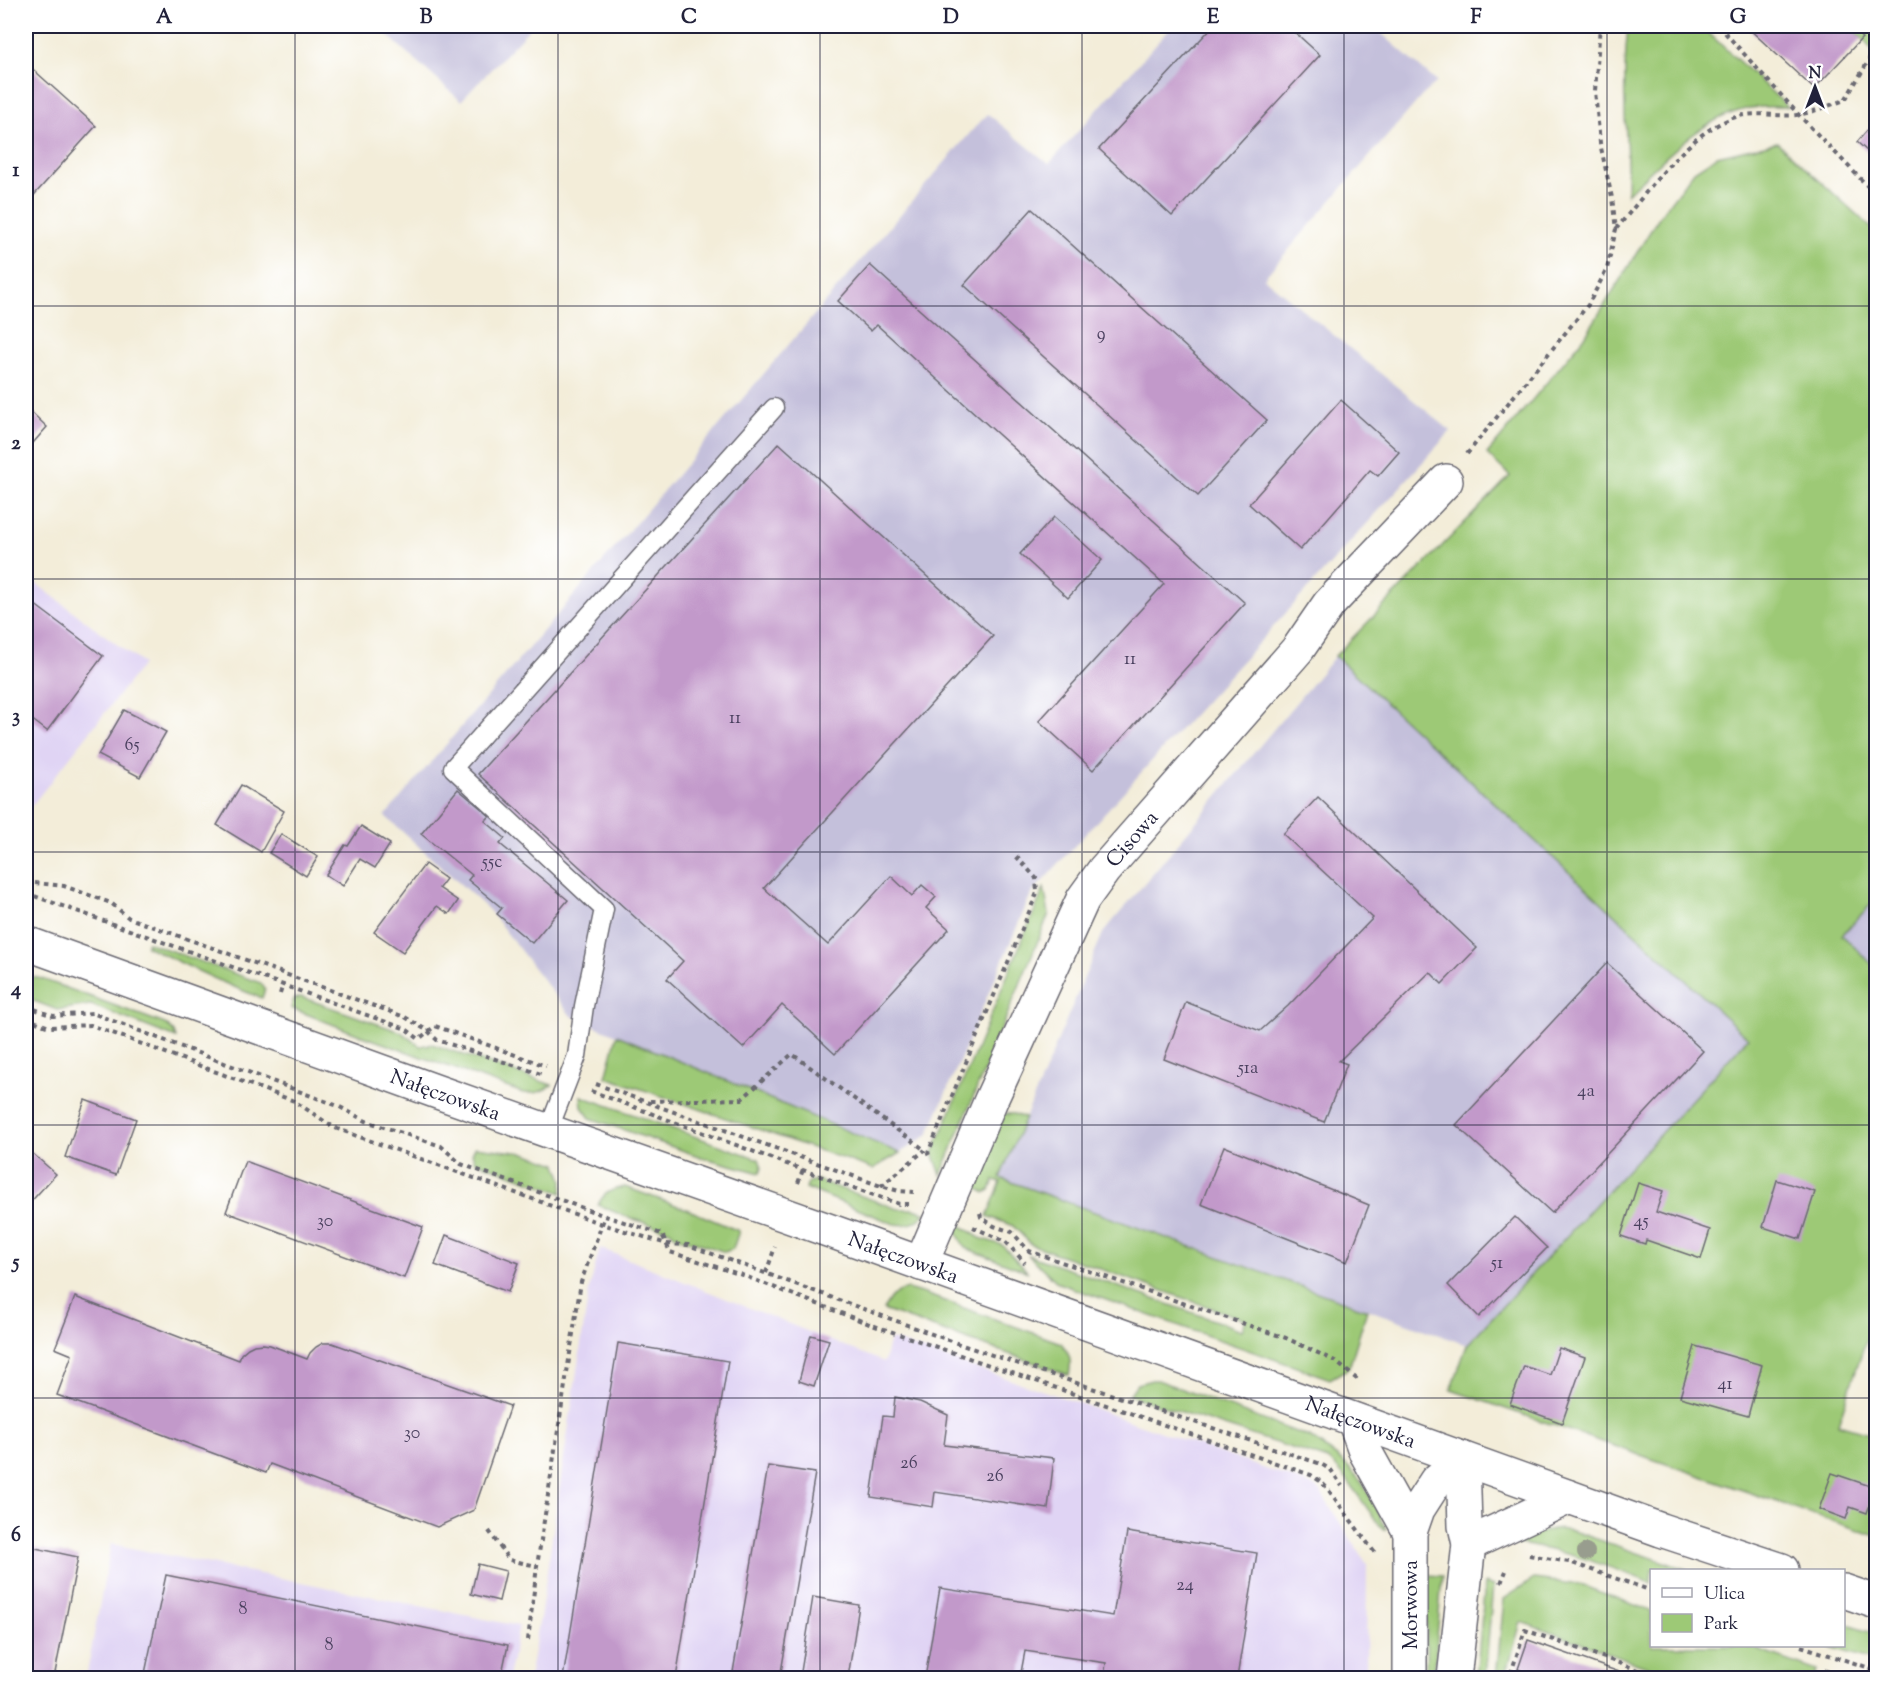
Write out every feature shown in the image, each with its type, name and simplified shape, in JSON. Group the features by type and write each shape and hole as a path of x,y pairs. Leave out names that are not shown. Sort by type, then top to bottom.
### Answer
{"street":[{"name":"Cisowa","path":"921,1264 991,1100 1083,898 1104,870 1298,649 1329,604 1446,481"},
{"name":"Nałęczowska","path":"26,944 1569,1497 1779,1569"},
{"name":"Morwowa","path":"1354,1420 1366,1453 1410,1532"},
{"name":"Morwowa","path":"1410,1678 1410,1532 1418,1509 1436,1481 1463,1459"},
{"path":"1454,1678 1469,1544 1465,1526 1463,1459"},
{"path":"1469,1544 1569,1497"},
{"path":"1845,1591 1876,1602"}],"lane":[{"path":"548,1131 578,1056 584,1006 604,909 453,768 774,408"}],"path":[{"path":"1446,481 1588,305 1607,269 1616,230 1612,198 1600,143 1595,91 1600,26"},
{"path":"1719,26 1799,115 1876,195"},
{"path":"1616,230 1680,153 1708,130 1736,117 1761,113 1799,115 1845,100 1869,60 1876,36"},
{"path":"880,1186 926,1151 1037,893 1036,878 1014,855"},
{"path":"26,882 64,886 111,903 129,918 405,1017 428,1031 437,1040 645,1101 880,1186 899,1191 921,1192"},
{"path":"26,893 406,1029 419,1039 435,1026 803,1170 899,1204 911,1205"},
{"path":"280,994 283,984"},
{"path":"26,1005 53,1016 92,1013 338,1106 366,1121 441,1146 461,1164 662,1234 670,1252 742,1275 872,1325 1311,1475 1327,1488 1371,1550 1377,1555"},
{"path":"26,1018 49,1027 91,1025 294,1101 335,1128 602,1224 667,1244 688,1245 965,1346 1321,1464 1331,1470 1344,1489"},
{"path":"645,1101 742,1099 792,1054 926,1151 932,1164"},
{"path":"254,1074 256,1068"},
{"path":"797,1186 803,1170"},
{"path":"979,1208 981,1217 994,1226 1012,1232 1029,1251 1286,1338 1335,1361 1358,1380"},
{"path":"528,1640 537,1566 581,1282 605,1216"},
{"path":"766,1273 775,1246"},
{"path":"489,1531 509,1560 537,1566"},
{"path":"1524,1554 1569,1562 1650,1590"},
{"path":"1516,1678 1510,1676 1525,1630 1647,1676 1661,1678"},
{"path":"1804,1647 1876,1670"},
{"path":"1823,1678 1827,1669"}],"shaded area":[{"path":"377,26 532,26 461,101"},
{"path":"1172,26 1373,26 1437,82 1422,96 1264,278 1451,431 1031,894 928,1135 900,1153 571,1016 489,910 385,816 976,126 988,114 1049,164"},
{"path":"26,576 143,664 26,813"},
{"path":"1335,656 1748,1038 1467,1345 1000,1178 1103,933"},
{"path":"1876,899 1876,968 1842,935"},
{"path":"600,1248 884,1362 890,1339 1317,1487 1367,1564 1366,1678 529,1678 589,1290"},
{"path":"111,1544 519,1626 508,1678 86,1678"}],"green space":[{"path":"1628,26 1701,26 1788,107 1751,108 1715,121 1683,142 1627,194 1625,59"},
{"path":"1847,26 1876,26 1876,55 1862,38"},
{"path":"1777,142 1876,232 1876,899 1842,935 1876,968 1876,1310 1838,1424 1876,1435 1876,1536 1451,1390 1467,1345 1748,1038 1335,656 1510,476 1487,454 1584,338 1659,217 1694,171 1717,156"},
{"path":"1044,888 1049,914 941,1175 933,1153"},
{"path":"147,942 261,983 265,989 262,998 146,946"},
{"path":"26,975 165,1024 174,1032 176,1038 91,1005 57,1010 26,998"},
{"path":"301,997 401,1032 420,1046 432,1044 552,1085 539,1092 523,1093 291,1008 294,999"},
{"path":"617,1035 900,1153 873,1169 606,1077"},
{"path":"581,1096 759,1159 762,1167 760,1173 701,1157 590,1118 582,1107"},
{"path":"1002,1114 1014,1114 1025,1118 1000,1178 1367,1310 1349,1368 1330,1379 1058,1283 1028,1255 1242,1330 1246,1320 1032,1245 1013,1226 987,1216 1001,1182 994,1180 990,1190 985,1193 974,1187"},
{"path":"475,1147 525,1153 557,1164 563,1180 562,1193 475,1161 472,1154"},
{"path":"817,1180 898,1209 914,1209 926,1213 912,1223 894,1224 806,1188 808,1182"},
{"path":"625,1187 739,1231 733,1249 725,1252 678,1238 670,1231 598,1205 609,1192"},
{"path":"958,1224 980,1238 1002,1245 1028,1272 965,1248 957,1233"},
{"path":"907,1289 1061,1343 1070,1358 1069,1375 883,1310 892,1296"},
{"path":"1158,1380 1309,1437 1347,1466 1356,1476 1372,1499 1386,1530 1344,1476 1328,1460 1129,1395 1137,1384"},
{"path":"1558,1529 1573,1531 1685,1569 1650,1569 1650,1583 1584,1559 1514,1543 1533,1534"},
{"path":"1427,1575 1442,1576 1434,1678 1426,1678"},
{"path":"1534,1579 1581,1585 1650,1611 1650,1647 1750,1647 1817,1671 1815,1678 1680,1678 1521,1622 1505,1678 1496,1678 1504,1599"},
{"path":"1485,1583 1493,1586 1485,1678 1476,1678"},
{"path":"1845,1623 1876,1633 1876,1661 1830,1647 1845,1647"}],"building":[{"path":"1213,26 1288,26 1320,55 1172,216 1099,149"},
{"path":"1746,26 1847,26 1862,38 1814,89"},
{"path":"26,63 96,126 26,204"},
{"path":"1876,120 1876,159 1857,142"},
{"path":"1032,209 1267,420 1198,496 964,285"},
{"path":"870,265 1245,603 1093,770 1039,721 1164,584 877,325 871,331 838,301"},
{"path":"1341,400 1399,452 1378,476 1370,470 1300,550 1249,504"},
{"path":"26,407 47,427 26,451"},
{"path":"779,443 993,636 764,888 828,945 891,876 912,896 922,885 936,897 926,908 949,929 835,1054 782,1005 743,1048 667,979 683,961 478,774"},
{"path":"1054,517 1102,560 1068,598 1020,554"},
{"path":"26,598 103,656 47,731 26,715"},
{"path":"124,710 166,732 140,777 98,755"},
{"path":"241,785 284,811 261,852 217,825"},
{"path":"458,789 490,816 485,821 505,838 500,844 568,900 532,943 497,914 502,908 468,880 472,875 421,834"},
{"path":"1318,797 1477,948 1442,984 1430,972 1339,1061 1347,1064 1324,1122 1164,1059 1186,1002 1260,1031 1288,1006 1373,918 1283,834"},
{"path":"361,826 390,844 375,868 360,859 343,886 326,875 345,845 348,846"},
{"path":"281,834 318,857 306,876 269,853"},
{"path":"425,864 446,879 439,888 458,901 449,914 437,906 403,952 374,932"},
{"path":"1607,963 1703,1051 1552,1213 1456,1125"},
{"path":"85,1100 136,1119 116,1175 65,1157"},
{"path":"1224,1146 1369,1205 1347,1262 1201,1204"},
{"path":"31,1152 56,1174 26,1207 26,1158"},
{"path":"245,1161 423,1227 404,1278 226,1212"},
{"path":"1777,1180 1815,1192 1800,1239 1763,1227"},
{"path":"1638,1183 1663,1191 1656,1212 1710,1230 1701,1259 1646,1240 1645,1244 1621,1236"},
{"path":"1515,1217 1547,1248 1479,1317 1448,1285"},
{"path":"446,1235 519,1263 508,1292 435,1265"},
{"path":"75,1297 239,1360 241,1354 254,1345 270,1345 307,1359 316,1347 323,1343 332,1343 510,1406 474,1510 437,1527 270,1464 266,1473 57,1395 72,1355 55,1348"},
{"path":"811,1335 829,1340 814,1386 799,1381"},
{"path":"618,1343 728,1361 676,1678 563,1678"},
{"path":"1695,1346 1762,1365 1748,1416 1680,1397"},
{"path":"1559,1348 1585,1357 1562,1423 1510,1404 1524,1366 1550,1375"},
{"path":"895,1397 920,1402 948,1415 944,1445 1054,1458 1048,1509 935,1492 933,1507 871,1497 883,1416 893,1417"},
{"path":"768,1466 815,1473 780,1678 732,1678"},
{"path":"1832,1473 1876,1488 1867,1513 1850,1507 1846,1519 1819,1509"},
{"path":"1127,1532 1257,1553 1237,1678 1104,1678 1106,1663 1025,1651 1020,1678 925,1678 940,1588 1113,1616"},
{"path":"26,1546 78,1557 54,1678 26,1678"},
{"path":"478,1564 506,1571 499,1601 471,1594"},
{"path":"166,1575 508,1645 501,1678 144,1678"},
{"path":"813,1597 859,1605 848,1678 800,1678"},
{"path":"1528,1640 1625,1674 1624,1678 1526,1678 1526,1673 1518,1669"}]}
